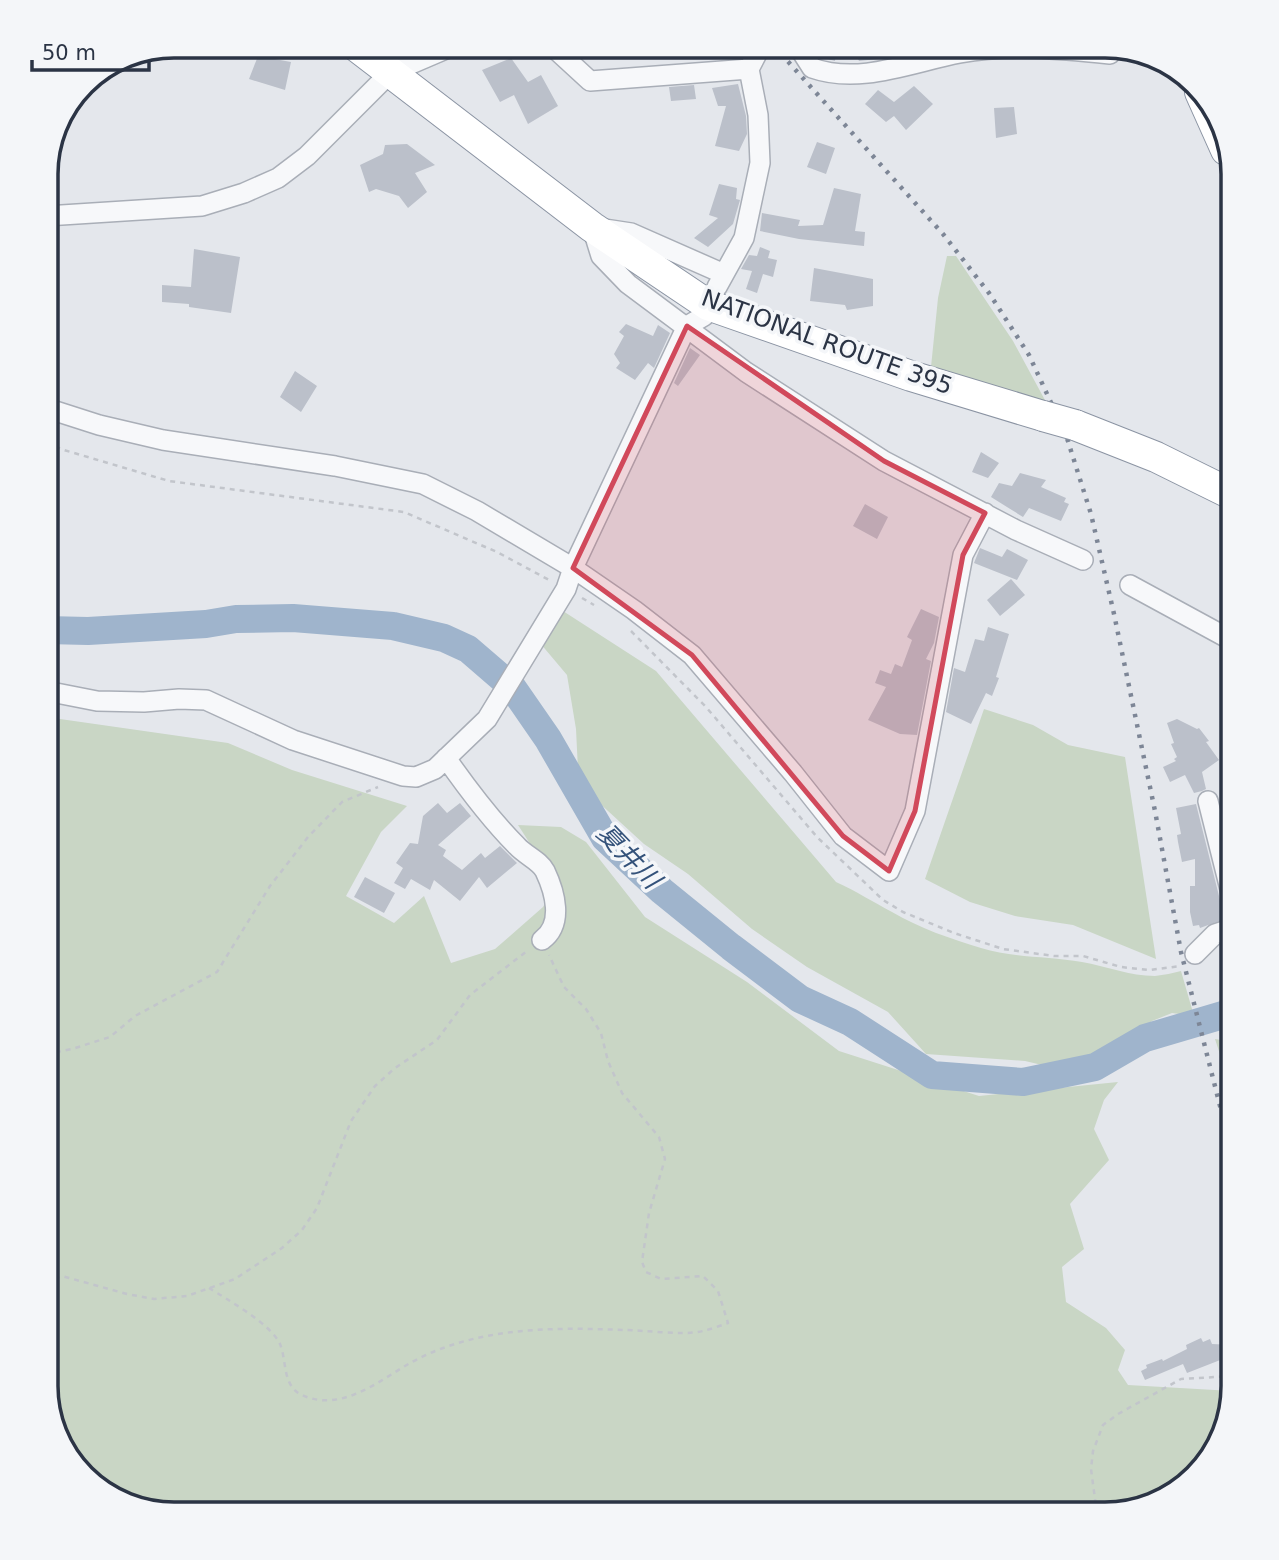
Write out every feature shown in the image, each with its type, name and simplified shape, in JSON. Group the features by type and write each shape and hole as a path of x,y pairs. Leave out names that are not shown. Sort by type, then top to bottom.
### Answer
{"highway":[{"name":"NATIONAL ROUTE 395","path":"373,58 592,227 708,304 911,376 1075,425 1156,457 1221,489"}],"street":[{"path":"58,215 202,206 244,193 278,177 307,156 390,73 425,58"},
{"path":"565,58 590,81 750,69"},
{"path":"755,58 750,69 758,115 760,163 744,238 721,281 631,233 592,227 601,256 628,284 696,321 746,372 884,461 1016,530 1083,560"},
{"path":"806,58 812,68 854,74 939,58"},
{"path":"58,693 97,701 205,700 293,740 403,776 415,777 435,769 487,719 566,589 573,568 696,321"},
{"path":"58,412 163,440 335,466 423,484 477,511 573,568 634,610 692,656 843,836 889,871 915,811 963,555 985,513"},
{"path":"1130,585 1221,634"},
{"path":"451,753 517,847 544,868 556,905 556,915 548,936 542,940"},
{"path":"1208,801 1221,851"},
{"path":"1190,960 1215,934 1221,932"}],"path":[{"path":"58,448 169,481 404,512 496,552 594,606"},
{"path":"631,631 706,707 817,837 883,900 903,912 1003,949 1054,956 1083,956 1121,967 1149,970 1190,960"},
{"path":"58,1052 110,1037 135,1016 217,972 270,886 308,837 342,802 403,776"},
{"path":"58,1278 62,1276 154,1299 187,1296 209,1288 235,1279 282,1248 302,1230 317,1208 351,1121 375,1086 395,1068 437,1040 470,995 542,940 564,987 586,1009 601,1033 608,1060 622,1093 659,1137 666,1159 649,1213 642,1262 646,1272 661,1279 703,1276 718,1291 728,1323 700,1332 529,1329 464,1340 412,1362 366,1390 341,1399 323,1401 301,1395 289,1382 279,1342 256,1319 209,1288"},
{"path":"1095,1502 1091,1469 1093,1451 1103,1425 1181,1378 1221,1376"}],"highlighted area":[{"path":"687,326 884,461 985,513 963,555 915,811 889,871 843,836 692,655 573,568"}],"green space":[{"path":"947,256 956,256 1013,341 1046,402 931,367 938,298"},
{"path":"549,602 656,671 836,882 924,928 993,951 1082,962 1146,976 1181,971 1194,1016 1172,1013 1152,1021 1100,1056 1055,1068 1025,1061 926,1054 888,1012 807,967 752,929 688,874 644,844 584,789 578,770 576,729 567,675 529,630"},
{"path":"984,709 1033,725 1068,745 1125,757 1156,959 1073,925 1015,916 970,902 925,879"},
{"path":"58,719 228,743 292,770 407,806 381,832 346,896 394,923 424,896 451,963 495,949 543,907 556,884 518,825 561,827 586,842 645,917 747,982 839,1051 979,1096 1118,1082 1104,1100 1094,1129 1109,1160 1070,1204 1084,1249 1062,1267 1066,1302 1106,1328 1125,1350 1118,1370 1128,1385 1221,1390 1220,1401 1206,1444 1182,1473 1156,1490 1120,1501 174,1502 137,1496 109,1483 77,1451 64,1423 59,1401"},
{"path":"1215,1039 1221,1040 1221,1057"}],"building":[{"path":"257,58 291,62 285,90 249,79"},
{"path":"511,58 528,82 541,75 558,106 528,124 514,95 500,102 482,70"},
{"path":"858,58 879,58 877,59 859,61"},
{"path":"738,84 746,116 747,134 739,151 715,146 726,106 718,106 712,88"},
{"path":"694,85 696,99 671,101 669,87"},
{"path":"914,86 933,104 906,130 894,116 886,122 865,104 878,90 894,102"},
{"path":"1014,107 1017,134 996,138 994,108"},
{"path":"817,142 835,148 826,174 807,167"},
{"path":"407,144 435,165 415,173 427,192 408,208 399,196 376,189 369,192 360,165 383,154 385,145"},
{"path":"719,184 737,188 736,199 740,200 733,224 708,247 694,238 718,218 709,215"},
{"path":"834,188 861,194 855,231 865,232 864,246 799,239 760,231 762,213 800,220 798,226 823,225"},
{"path":"760,247 770,251 768,258 777,260 773,277 763,274 757,293 746,289 752,271 741,269 749,255 757,256"},
{"path":"194,249 240,257 231,313 189,307 189,304 162,302 162,285 191,287"},
{"path":"814,268 873,279 873,306 847,310 845,305 810,301"},
{"path":"626,324 653,336 658,325 670,333 654,368 648,363 635,380 616,368 620,363 614,354 624,336 619,332"},
{"path":"690,348 700,355 678,386 674,383"},
{"path":"295,371 317,386 301,412 280,397"},
{"path":"981,452 999,463 988,478 972,472"},
{"path":"1020,473 1046,480 1041,487 1066,498 1064,502 1069,504 1061,521 1029,508 1023,517 991,497 999,483 1012,486"},
{"path":"865,504 888,517 877,539 853,526"},
{"path":"980,548 1002,557 1007,549 1028,560 1017,580 974,563"},
{"path":"1011,579 1025,595 1000,616 987,600"},
{"path":"921,609 939,617 934,643 926,659 931,661 917,735 900,734 868,720 886,687 875,683 880,670 891,674 895,664 902,667 912,640 907,637"},
{"path":"988,627 1009,634 992,696 986,693 971,724 946,712 954,668 965,672 975,639 984,641"},
{"path":"1177,719 1199,728 1219,760 1202,772 1206,789 1202,791 1194,793 1185,775 1170,782 1163,767 1176,761 1171,744 1174,743 1167,723"},
{"path":"438,803 447,813 460,803 471,816 438,845 446,850 443,856 462,870 481,853 485,858 500,846 517,863 487,888 479,877 460,901 434,880 430,890 411,879 405,889 394,883 403,868 396,863 410,843 418,844 423,816"},
{"path":"1196,804 1221,904 1221,920 1200,928 1199,925 1193,926 1190,912 1190,886 1195,886 1195,859 1182,862 1176,808"},
{"path":"365,877 395,893 384,913 354,897"},
{"path":"1201,1338 1203,1342 1210,1339 1212,1344 1221,1344 1221,1360 1187,1373 1183,1364 1145,1380 1141,1371 1147,1368 1146,1365 1162,1359 1163,1361 1187,1349 1186,1345"}],"waterway":[{"name":"夏井川","path":"58,630 88,631 206,624 236,619 293,618 393,626 444,638 468,649 512,687 548,739 605,838 662,891 800,999 850,1022 932,1075 1023,1082 1095,1067 1145,1038 1221,1016"}],"railway":[{"path":"785,58 943,234 989,293 1029,355 1066,435 1091,514 1114,614 1181,952 1221,1109"}]}
